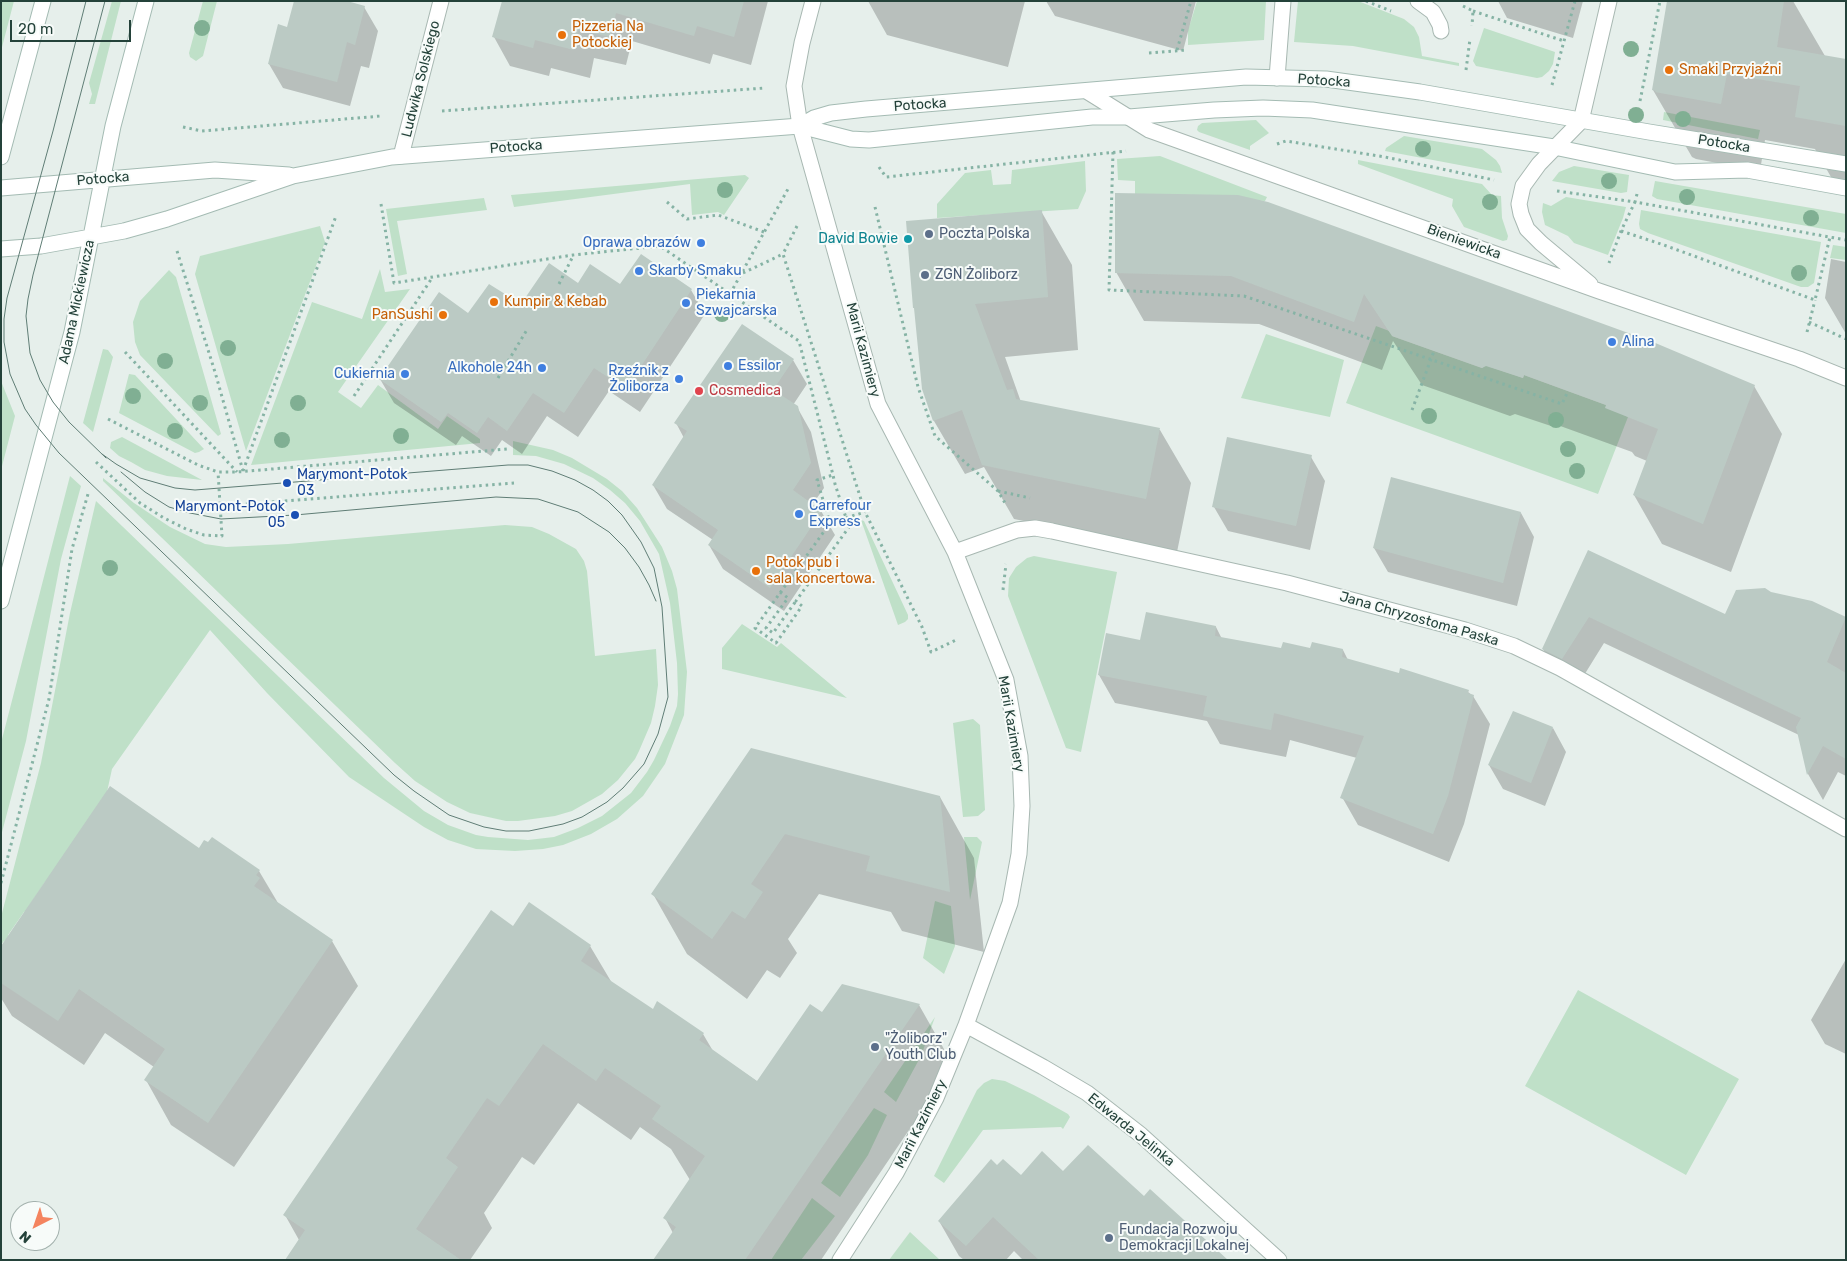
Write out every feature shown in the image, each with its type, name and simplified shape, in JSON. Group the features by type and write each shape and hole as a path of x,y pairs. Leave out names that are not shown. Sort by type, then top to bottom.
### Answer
{"street":[{"path":"1,157 43,1"},
{"name":"Adama Mickiewicza","path":"1,601 72,332 114,126 146,1"},
{"name":"Ludwika Solskiego","path":"401,156 441,1"},
{"name":"Marii Kazimiery","path":"813,1 802,43 794,86 800,126 878,404 955,552 1006,680 1020,756 1022,806 1019,854 1010,903 966,1025 936,1098 896,1173 840,1260"},
{"path":"1278,78 1283,1"},
{"path":"1418,1 1433,12 1441,31"},
{"path":"1599,291 1527,229 1519,204 1522,186 1554,147 1581,120 1609,1"},
{"name":"Potocka","path":"800,126 814,118 831,113 857,110 1246,78 1326,79 1420,92 1846,164"},
{"name":"Bieniewicka","path":"1088,92 1149,130 1599,291 1799,359 1846,378"},
{"name":"Potocka","path":"1,249 41,246 124,231 167,220 293,176 401,156 800,126 851,139 869,140 1092,117 1129,117 1244,109 1312,110 1554,147 1675,172 1747,170 1846,188"},
{"name":"Potocka","path":"1,188 173,172 216,170 293,176"},
{"name":"Jana Chryzostoma Paska","path":"955,552 1017,530 1035,528 1286,583 1465,630 1514,646 1560,668 1846,829"},
{"name":"Edwarda Jelinka","path":"966,1025 1044,1067 1087,1093 1141,1136 1279,1260"}],"path":[{"path":"1177,50 1191,1"},
{"path":"1552,86 1575,1"},
{"path":"1640,102 1660,1"},
{"path":"1474,11 1564,40"},
{"path":"183,127 202,131 794,86"},
{"path":"1256,167 1264,147 1286,142 1385,157 1522,186 1635,202 1621,231 1599,291"},
{"path":"886,177 1132,150"},
{"path":"1113,152 1108,290 1244,296 1562,404 1568,391"},
{"path":"730,294 789,187"},
{"path":"667,202 687,219 718,216 764,232"},
{"path":"380,204 394,283 573,255 660,246 799,341 833,475 849,526 773,633 766,628 788,598 780,592"},
{"path":"875,207 918,387 935,436 998,491 1007,508"},
{"path":"243,472 336,216"},
{"path":"742,273 784,254 799,223"},
{"path":"1621,231 1815,300 1830,237"},
{"path":"177,251 215,372 243,472"},
{"path":"784,254 865,512 922,627 931,652 985,627"},
{"path":"559,284 573,255"},
{"path":"354,396 432,278"},
{"path":"1809,322 1846,339"},
{"path":"498,378 528,328"},
{"path":"1412,410 1434,351"},
{"path":"125,352 237,472"},
{"path":"108,419 198,465 218,472 243,472 507,449"},
{"path":"96,462 140,503 164,518 186,529 204,535 222,536 218,472"},
{"path":"796,601 802,606 776,643 755,628 830,523 817,480 833,475"},
{"path":"220,506 514,483"},
{"path":"1,883 49,699 72,549 88,494"},
{"path":"846,518 865,512"},
{"path":"1002,597 1006,563 1013,559"}],"green space":[{"path":"1,1 14,1 1,51"},
{"path":"112,1 121,1 95,104 89,104 92,94 89,83"},
{"path":"203,1 217,1 203,56 196,61 190,57 189,53"},
{"path":"1197,1 1266,1 1264,40 1188,45 1188,31"},
{"path":"1298,1 1358,1 1404,19 1414,27 1419,37 1422,56 1459,63 1459,66 1353,46 1294,42"},
{"path":"1484,28 1555,52 1553,64 1549,71 1542,77 1537,78 1476,66 1473,61"},
{"path":"1664,112 1760,130 1758,139 1663,120"},
{"path":"1256,120 1269,133 1250,146 1250,150 1197,130 1198,126 1202,123"},
{"path":"1404,136 1482,149 1496,160 1502,173 1385,151 1386,148"},
{"path":"1160,156 1267,197 1265,201 1135,194 1135,181 1118,180 1117,159"},
{"path":"1358,160 1482,184 1492,195 1501,196 1502,218 1508,236 1507,240 1503,241 1464,227 1452,206 1453,199 1358,164"},
{"path":"1085,161 1086,191 1078,209 937,218 937,204 965,173 991,170 993,185 1011,184 1012,170"},
{"path":"1574,166 1629,175 1627,192 1621,193 1552,181 1559,172"},
{"path":"745,175 749,178 724,215 718,212 692,215 690,184 514,207 511,195"},
{"path":"1655,181 1846,214 1846,233 1657,199 1652,196"},
{"path":"1566,197 1626,207 1608,255 1574,243 1568,236 1545,225 1542,212 1543,203 1551,206"},
{"path":"484,198 487,210 397,221 407,274 398,276 386,209"},
{"path":"1641,210 1821,242 1814,283 1808,287 1801,287 1648,233 1640,229"},
{"path":"320,226 325,242 246,451 195,274 200,256"},
{"path":"1833,245 1846,247 1846,260 1830,258"},
{"path":"380,269 385,292 410,289 338,392 361,408 378,385 438,429 447,416 480,439 480,443 251,465 312,302 362,319"},
{"path":"169,270 176,277 221,434 218,436 140,355 135,342 133,322 140,301"},
{"path":"1376,326 1392,332 1392,336 1482,368 1485,365 1523,378 1524,375 1606,405 1628,417 1598,494 1346,403"},
{"path":"1266,334 1344,360 1330,417 1241,398"},
{"path":"103,349 108,350 113,357 93,432 83,423"},
{"path":"129,374 135,375 204,449 195,453 119,413"},
{"path":"1,381 15,416 1,470"},
{"path":"122,437 202,480 167,476 145,470 119,456 110,448 111,442"},
{"path":"513,441 553,450 572,458 607,479 622,491 637,508 662,547 672,571 677,589 687,672 684,715 665,764 643,796 617,819 591,834 563,845 515,851 476,849 448,840 424,827 349,777 267,693 210,630 112,769 107,792 50,881 45,882 29,906 30,910 24,912 8,935 9,940 4,941 1,945 1,917 41,763 70,613 96,501 384,778 424,811 448,825 476,835 488,837 528,840 554,837 602,816 631,793 654,760 677,706 677,663 670,603 659,554 640,521 625,503 610,490 593,478 564,464 536,456 513,455"},
{"path":"70,476 81,486 61,559 26,741 1,836 1,743"},
{"path":"103,478 134,503 170,527 205,544 226,547 288,544 505,525 532,527 549,534 576,549 584,561 587,571 595,656 656,649 658,685 655,706 651,723 635,759 618,780 602,794 572,811 555,816 506,821 470,813 447,802 415,781 395,763 103,481"},
{"path":"861,520 864,521 908,615 908,619 905,622 898,625"},
{"path":"1034,556 1117,572 1081,752 1066,748 1008,596 1009,578 1016,567 1027,558"},
{"path":"742,624 777,647 781,643 847,698 722,669 722,648"},
{"path":"973,719 980,725 985,810 978,816 963,817 953,723"},
{"path":"964,837 977,837 982,842 970,900"},
{"path":"935,901 951,906 955,946 944,974 923,958"},
{"path":"1578,990 1739,1079 1686,1175 1525,1086"},
{"path":"935,1017 921,1056 896,1102 884,1092"},
{"path":"992,1079 1005,1081 1034,1095 1068,1114 1070,1117 1063,1129 1061,1127 983,1130 944,1183 934,1176 977,1090 984,1083"},
{"path":"874,1108 887,1115 868,1155 840,1197 821,1183"},
{"path":"812,1198 835,1216 801,1260 771,1260"},
{"path":"910,1232 940,1260 889,1260"}],"building":[{"path":"294,1 347,1 365,6 355,45 347,42 337,82 268,64 278,24 287,27"},
{"path":"502,1 744,1 734,37 697,26 694,36 616,13 610,37 578,30 574,50 535,40 533,48 492,37"},
{"path":"1667,1 1784,1 1777,47 1846,59 1846,126 1795,117 1800,86 1727,74 1721,104 1652,90"},
{"path":"1115,193 1238,195 1268,202 1653,342 1755,385 1703,524 1633,495 1658,429 1605,408 1606,405 1524,375 1523,378 1486,366 1482,368 1392,336 1364,294 1354,322 1231,276 1115,273"},
{"path":"1042,210 1048,297 975,304 1007,390 1013,389 1016,399 1160,428 1146,499 982,465 962,410 933,421 922,389 906,221"},
{"path":"641,254 692,289 626,389 594,368 564,413 533,393 507,431 488,417 477,433 448,413 441,422 379,379 439,292 468,313 489,284 521,304 549,263 578,283 590,264 620,284"},
{"path":"742,324 794,359 773,390 798,406 811,463 793,490 822,511 770,588 708,545 718,530 652,485 687,431 674,423"},
{"path":"1227,437 1312,455 1296,526 1212,507"},
{"path":"1391,477 1521,512 1503,583 1373,548"},
{"path":"1588,550 1725,614 1736,590 1765,588 1771,592 1812,601 1846,617 1827,662 1846,673 1846,759 1823,746 1807,775 1796,727 1801,718 1589,617 1562,659 1542,649"},
{"path":"1146,612 1216,626 1215,636 1281,648 1283,642 1310,648 1312,642 1343,649 1342,657 1399,673 1400,668 1469,690 1468,693 1474,695 1448,796 1433,834 1340,798 1364,736 1274,713 1271,730 1203,716 1207,696 1098,675 1106,633 1140,640"},
{"path":"1513,711 1553,727 1531,783 1488,765"},
{"path":"751,748 940,796 950,892 866,871 870,856 785,834 751,884 763,892 745,919 732,911 712,939 651,894"},
{"path":"110,786 199,848 204,840 208,842 212,837 260,870 256,875 260,878 254,886 333,940 208,1123 144,1080 165,1049 79,989 58,1021 1,983 1,946"},
{"path":"529,902 591,945 581,961 653,1009 657,1001 704,1033 699,1040 757,1081 810,1004 822,1012 842,984 920,1004 745,1260 653,1260 676,1227 663,1218 705,1156 652,1119 661,1106 605,1068 596,1081 543,1044 499,1106 487,1098 446,1158 458,1167 416,1229 461,1260 285,1260 305,1230 283,1215 491,910 513,926"},
{"path":"1088,1145 1144,1196 1150,1189 1228,1260 1039,1260 993,1217 966,1246 938,1221 991,1159 997,1165 1003,1159 1021,1175 1042,1151 1063,1171"}],"tram line":[{"path":"86,1 53,131 7,298 4,319 4,342 10,374 25,409 36,425 59,453 394,775 449,815 484,827 506,831 529,831 563,824 582,817 607,802 623,788 644,764 658,734 668,697 662,607 654,568 641,542 622,515 593,490 575,480 552,471 528,465 195,490 175,488 140,478 102,454"},
{"path":"105,1 33,275 26,316 30,353 40,380 53,402 69,422 106,458"},
{"path":"121,472 145,492 169,507 221,519 295,515 496,497 538,499 578,512 609,532 625,548 639,567 656,601"}],"place":[{"name":"Pizzeria Na Potockiej","path":"562,35"},
{"name":"Smaki Przyjaźni","path":"1669,70"},
{"name":"Poczta Polska","path":"929,234"},
{"name":"David Bowie","path":"908,239"},
{"name":"Oprawa obrazów","path":"701,243"},
{"name":"Skarby Smaku","path":"639,271"},
{"name":"ZGN Żoliborz","path":"925,275"},
{"name":"Kumpir & Kebab","path":"494,302"},
{"name":"Piekarnia Szwajcarska","path":"686,303"},
{"name":"PanSushi","path":"443,315"},
{"name":"Alina","path":"1612,342"},
{"name":"Essilor","path":"728,366"},
{"name":"Alkohole 24h","path":"542,368"},
{"name":"Cukiernia","path":"405,374"},
{"name":"Rzeźnik z Żoliborza","path":"679,379"},
{"name":"Cosmedica","path":"699,391"},
{"name":"Marymont-Potok 03","path":"287,483"},
{"name":"Carrefour Express","path":"799,514"},
{"name":"Marymont-Potok 05","path":"295,515"},
{"name":"Potok pub i sala koncertowa.","path":"756,571"},
{"name":"\"Żoliborz\" Youth Club","path":"875,1047"},
{"name":"Fundacja Rozwoju Demokracji Lokalnej","path":"1109,1238"}]}
